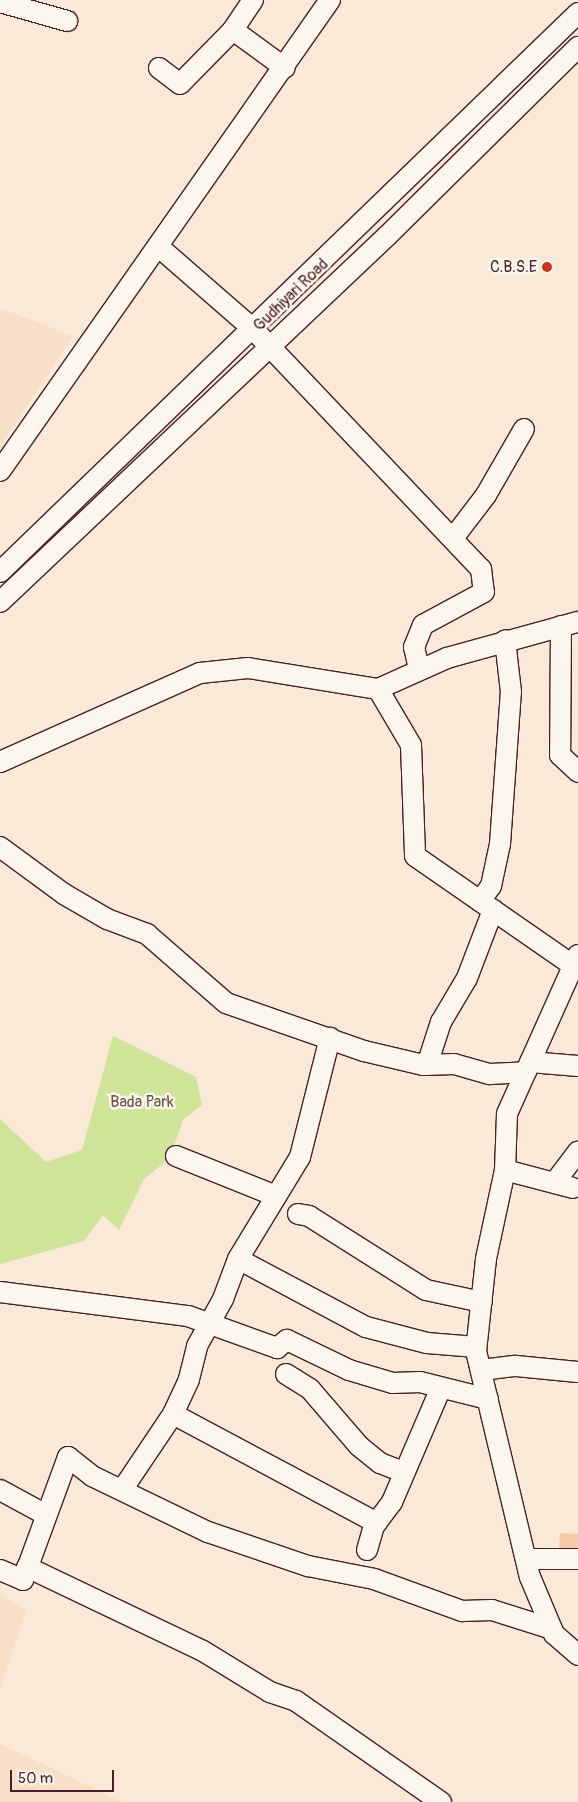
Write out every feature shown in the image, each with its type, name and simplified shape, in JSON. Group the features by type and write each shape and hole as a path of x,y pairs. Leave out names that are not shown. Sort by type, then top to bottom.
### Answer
{"street":[{"path":"159,68 180,84 232,30 253,0"},
{"path":"0,471 160,247 330,0"},
{"path":"0,2 67,21"},
{"name":"Gudhiyari Road","path":"0,572 254,330 578,13"},
{"path":"232,30 285,68"},
{"name":"Gudhiyari Road","path":"0,602 578,47"},
{"path":"160,247 269,344 454,537 482,569 484,592 423,625 414,647 419,668"},
{"path":"454,537 486,495 524,429"},
{"path":"0,762 200,673 248,668 378,689 419,668 505,640 569,624 560,755 578,772"},
{"path":"426,1065 441,1022 467,978 487,905 500,844 511,692 505,640"},
{"path":"378,689 411,745 415,856 487,905 574,960 507,1114 505,1170 476,1348 526,1559 552,1629 578,1655"},
{"path":"0,847 64,894 107,919 148,934 226,1003 330,1038 426,1065 454,1064 490,1074 528,1067 578,1066"},
{"path":"122,1490 173,1414 208,1323 238,1259 300,1157 330,1038"},
{"path":"505,1170 564,1185 578,1152"},
{"path":"176,1156 276,1196"},
{"path":"298,1214 309,1216 426,1290 482,1302"},
{"path":"238,1259 366,1327 427,1343 476,1348"},
{"path":"0,1292 188,1316 277,1348 287,1340 365,1375 393,1383 420,1382 440,1390 488,1399"},
{"path":"480,1370 516,1366 578,1372"},
{"path":"286,1374 310,1389 359,1446 380,1463 404,1472"},
{"path":"367,1550 377,1523 392,1502 440,1390"},
{"path":"173,1414 377,1523"},
{"path":"0,1570 23,1580 68,1457 92,1476 208,1532 308,1566 374,1579 462,1611 492,1610 552,1629"},
{"path":"0,1490 46,1515"},
{"path":"526,1559 578,1559"},
{"path":"27,1567 203,1651 270,1692 296,1701 440,1802"}],"shaded area":[{"path":"0,308 73,336 0,447"},
{"path":"0,1595 26,1611 0,1690"},
{"path":"0,1744 122,1802 0,1802"}],"green space":[{"name":"Bada Park","path":"113,1036 196,1077 202,1105 183,1120 169,1159 144,1179 119,1230 103,1215 84,1241 0,1264 0,1119 46,1162 82,1150"}],"building":[{"path":"560,1533 578,1534 577,1556 559,1555"}],"place":[{"name":"C.B.S.E","path":"547,267"}]}
